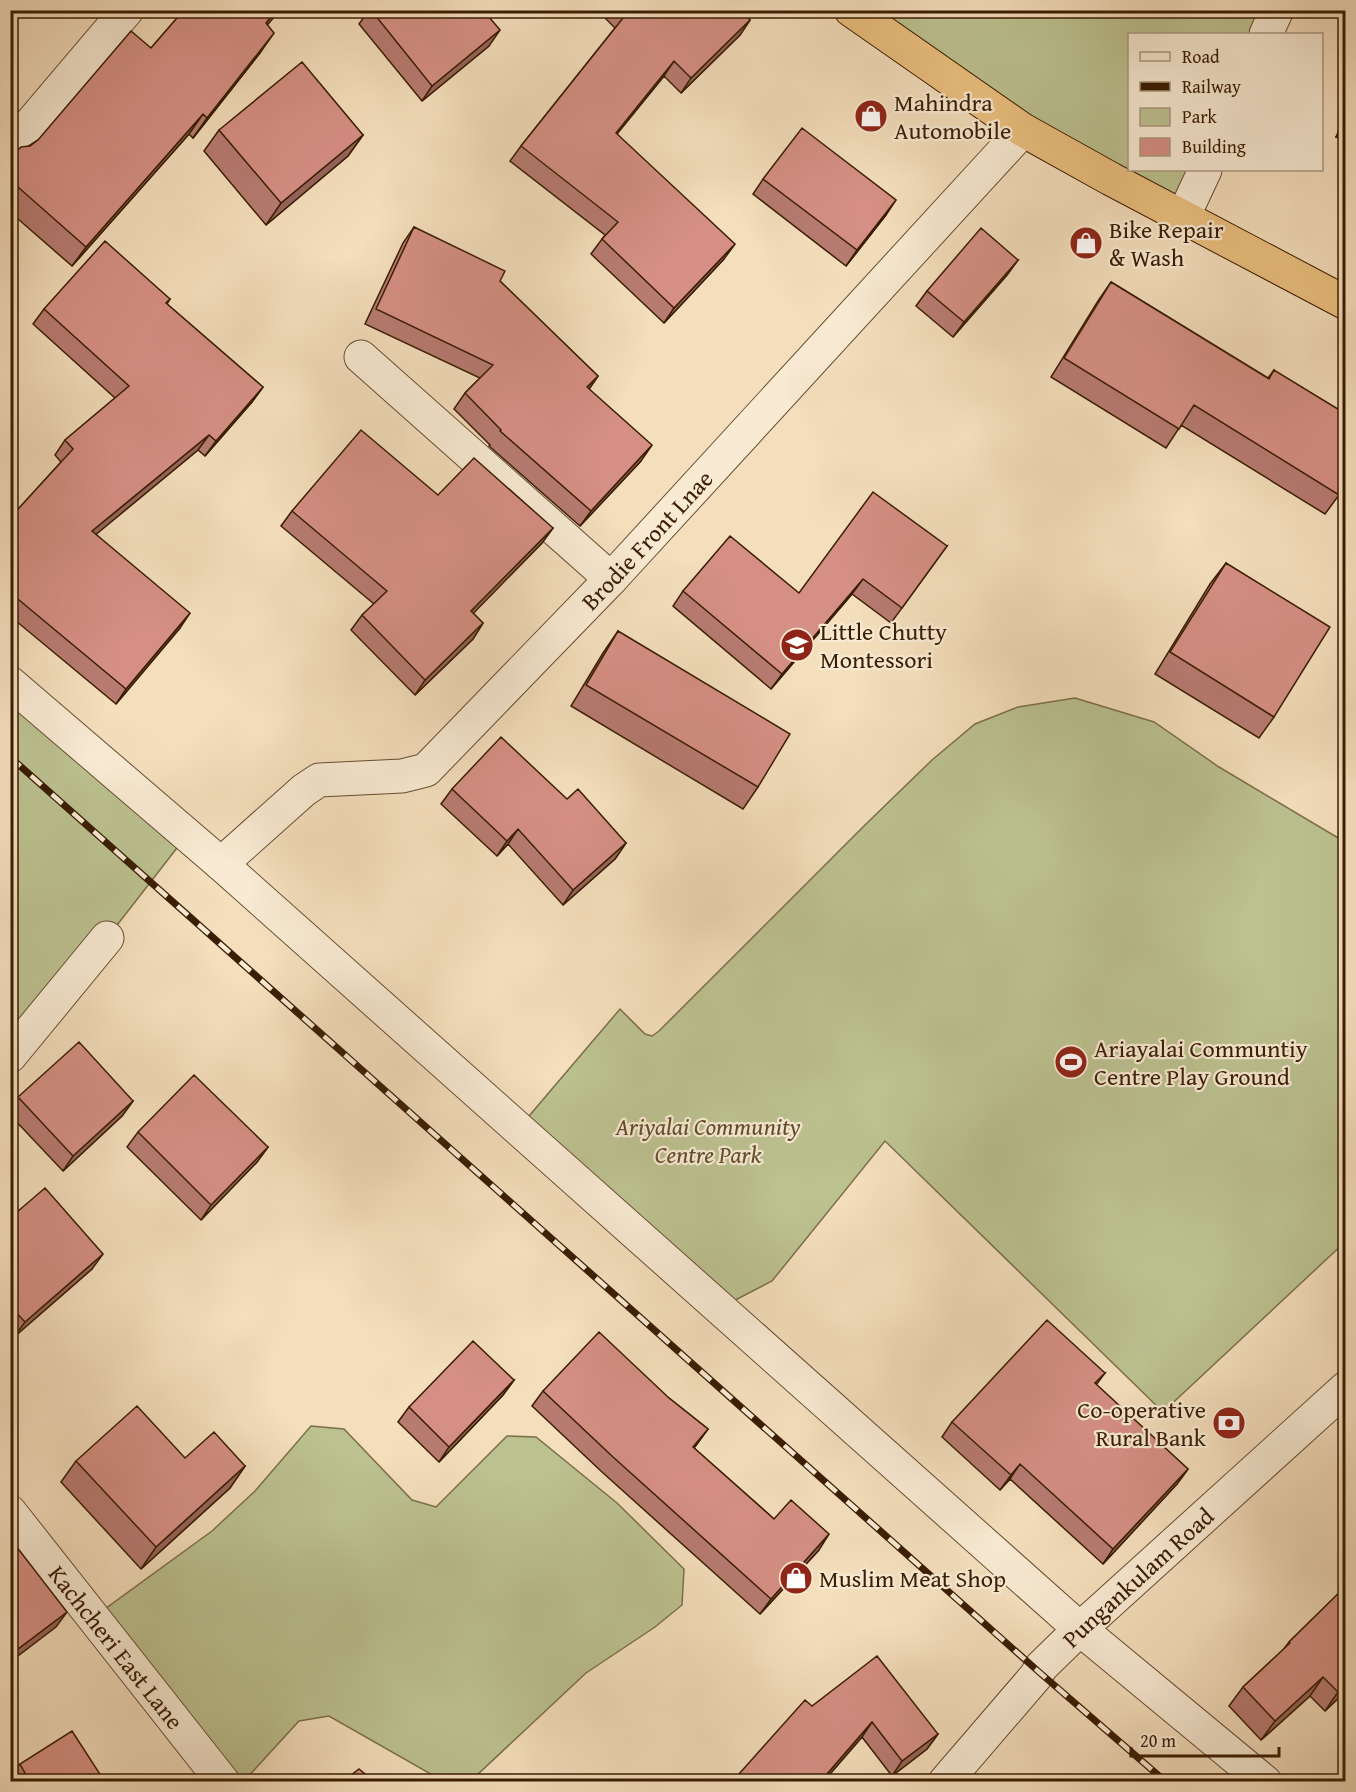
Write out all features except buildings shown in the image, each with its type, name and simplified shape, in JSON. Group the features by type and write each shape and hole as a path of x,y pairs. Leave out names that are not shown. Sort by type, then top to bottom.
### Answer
{"highway":[{"path":"851,10 1023,130 1346,303"}],"street":[{"path":"10,148 127,10"},
{"path":"1266,33 1277,10"},
{"name":"Brodie Front Lnae","path":"221,864 304,790 319,780 402,776 426,770 611,579 1023,130"},
{"path":"1183,217 1205,171"},
{"path":"361,357 611,579"},
{"path":"10,682 221,864 1080,1629 1265,1782"},
{"path":"10,1056 107,938"},
{"name":"Pungankulam Road","path":"945,1782 1036,1676 1041,1667 1346,1388"},
{"name":"Kachcheri East Lane","path":"10,1512 223,1782"}],"green space":[{"path":"851,11 1277,11 1266,33 1128,33 1128,171 1205,171 1183,217"},
{"path":"11,683 187,835 11,1056"},
{"name":"Ariayalai Communtiy Centre Play Ground","path":"1075,698 1154,722 1219,767 1345,842 1345,1242 1163,1412 885,1141 772,1281 720,1308 518,1129 620,1009 645,1034 652,1036 659,1031 865,825 932,760 975,724 1018,707"},
{"path":"311,1426 344,1429 412,1500 436,1507 507,1436 536,1437 617,1503 684,1569 682,1605 655,1627 586,1673 477,1775 454,1781 443,1781 329,1716 299,1721 244,1781 223,1781 94,1617 212,1531 255,1491"}],"railway":[{"path":"10,757 1039,1672 1166,1782"}],"place":[{"name":"Mahindra Automobile","path":"871,116"},
{"name":"Bike Repair & Wash","path":"1086,243"},
{"name":"Little Chutty Montessori","path":"797,645"},
{"name":"Ariayalai Communtiy Centre Play Ground","path":"1071,1062"},
{"name":"Co-operative Rural Bank","path":"1229,1423"},
{"name":"Muslim Meat Shop","path":"796,1578"}],"park label":[{"name":"Ariyalai Community Centre Park","path":"708,1140"}]}
